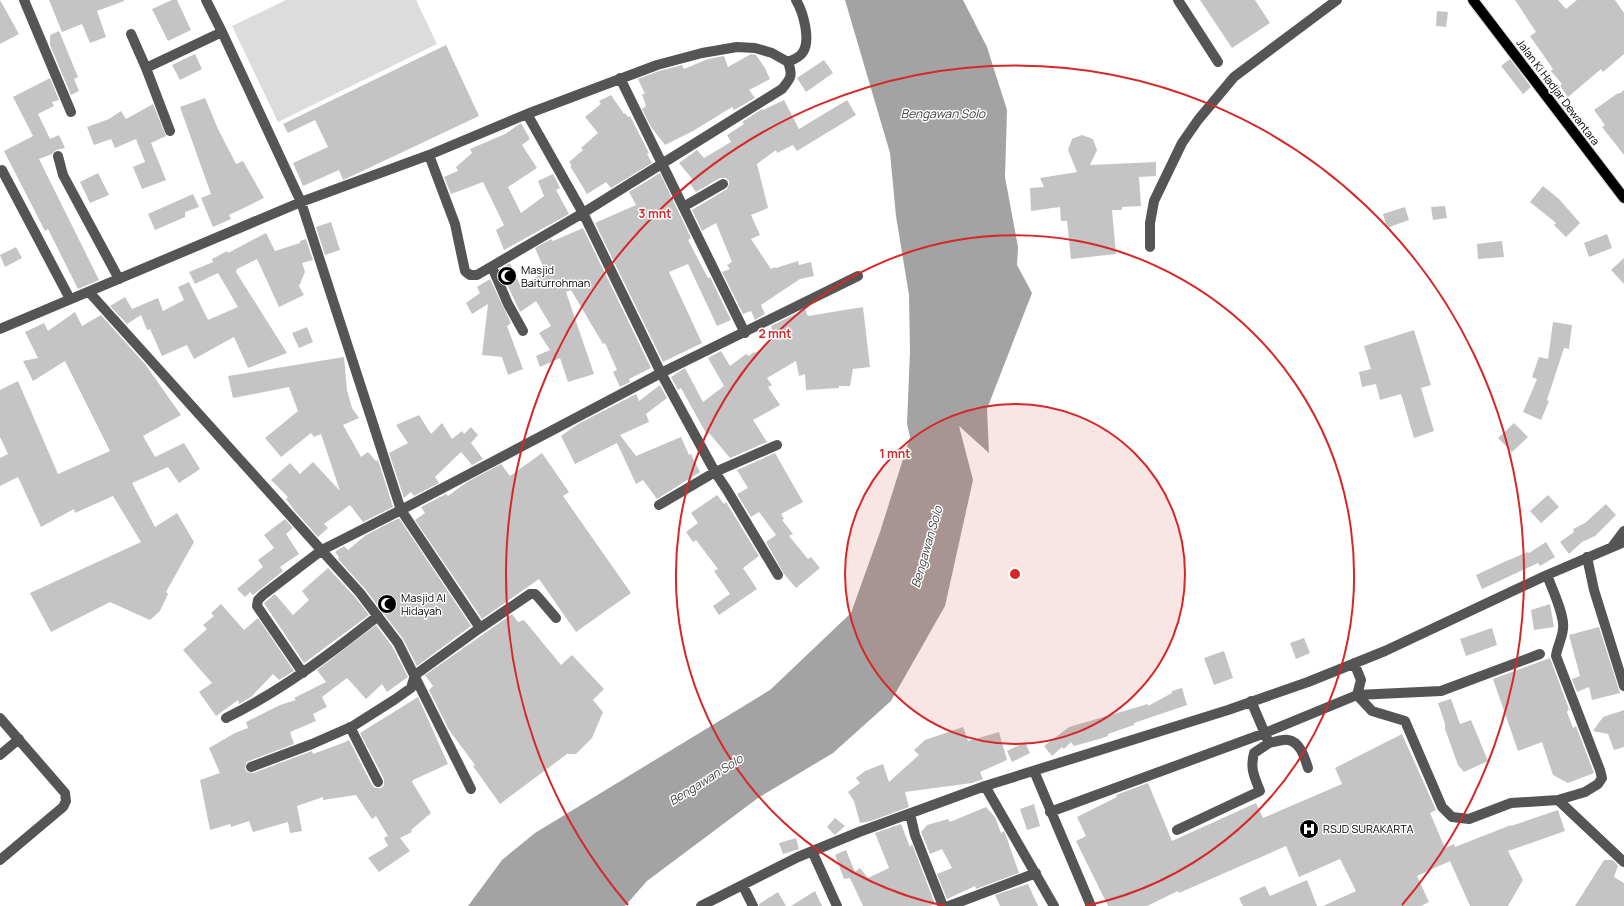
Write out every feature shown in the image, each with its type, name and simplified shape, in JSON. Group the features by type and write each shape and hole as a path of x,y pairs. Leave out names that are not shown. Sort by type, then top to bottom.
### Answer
{"main road":[{"name":"Jalan Ki Hadjar Dewantara","path":"1473,0 1624,198"}],"street":[{"path":"24,0 71,112"},
{"path":"206,0 301,202 401,510 480,628"},
{"path":"788,62 798,57 803,51 806,43 806,30 803,16 796,0"},
{"path":"1178,0 1218,62"},
{"path":"1150,247 1150,224 1154,201 1182,143 1198,120 1234,77 1337,0"},
{"path":"146,68 222,32"},
{"path":"131,34 146,68 170,131"},
{"path":"0,329 301,202 429,155 527,114 657,65 702,53 737,47 755,48 772,53 788,62 791,72 789,80 782,89 583,213 477,275 470,275 465,271 455,224 429,155"},
{"path":"620,78 745,333"},
{"path":"527,114 583,213 661,373 715,472 778,575"},
{"path":"58,156 63,175 119,279"},
{"path":"2,170 70,299"},
{"path":"683,207 723,184"},
{"path":"492,267 508,304 523,330"},
{"path":"303,673 257,606 258,600 322,550 661,373 745,333 858,276"},
{"path":"89,292 322,550 378,616 398,643 471,789"},
{"path":"659,505 715,472 776,445"},
{"path":"1612,547 1624,531"},
{"path":"701,906 743,886 779,866 859,832 985,786 1221,712 1308,682 1385,651 1547,575 1624,542"},
{"path":"1587,557 1594,590 1624,686"},
{"path":"1357,695 1372,711 1405,721 1442,808 1452,817 1469,819 1511,803 1558,800 1584,792 1598,784 1602,778 1600,770 1556,656 1556,649 1564,627 1547,575"},
{"path":"251,767 312,744 350,727 394,700 411,688 415,675 530,594 535,594 556,618"},
{"path":"226,718 251,706 303,673 378,616"},
{"path":"1050,812 1265,733 1357,695 1441,691 1540,654"},
{"path":"1354,663 1361,680 1357,695"},
{"path":"1251,701 1269,743"},
{"path":"0,718 65,793 66,801 63,806 0,860"},
{"path":"350,727 378,782"},
{"path":"0,755 19,739"},
{"path":"1177,830 1260,792 1254,777 1252,765 1254,753 1269,743 1288,740 1297,744 1303,754 1308,768"},
{"path":"1034,771 1050,812 1091,906"},
{"path":"985,786 1054,906"},
{"path":"1558,800 1624,862"},
{"path":"910,814 915,835 943,906"},
{"path":"812,851 837,906"},
{"path":"949,906 1036,873"},
{"path":"743,886 753,906"}],"shaded area":[{"path":"286,0 416,0 437,44 278,122 232,26"}],"water":[{"name":"Bengawan Solo","path":"845,0 963,0 987,47 1007,110 1005,177 1018,247 1017,265 1032,293 987,409 989,453 959,426 973,480 945,606 891,701 833,753 758,798 647,881 625,906 468,906 502,860 535,833 770,690 851,613 880,532 910,437 907,424 910,352 909,295 896,216 890,153"}],"building":[{"path":"0,0 19,34 0,44"},
{"path":"49,0 124,1 97,11 106,37 90,43 82,24 62,32"},
{"path":"172,0 177,0 191,30 168,41 152,9"},
{"path":"1200,0 1255,0 1270,23 1232,48"},
{"path":"1515,0 1558,0 1566,9 1577,0 1615,0 1624,13 1624,54 1603,72 1601,69 1568,97 1560,86 1562,84 1551,71 1553,69 1530,36 1536,32"},
{"path":"1437,11 1448,12 1446,27 1436,26"},
{"path":"59,31 78,77 74,79 79,91 71,95 50,45 50,35"},
{"path":"446,45 479,116 343,180 339,170 303,186 293,163 328,147 315,120 288,133 283,124"},
{"path":"195,54 202,69 180,80 172,65"},
{"path":"751,54 756,55 765,68 770,79 749,90 755,98 734,110 732,107 693,131 665,145 651,127 642,109 646,106 642,94 645,94 638,79 659,71 682,65 684,69 708,59 724,56 728,67"},
{"path":"1510,59 1531,87 1523,94 1501,66"},
{"path":"824,60 833,73 806,92 797,78"},
{"path":"50,78 59,100 52,102 54,106 38,114 50,139 59,135 65,148 56,150 52,154 39,159 99,280 78,289 48,229 45,231 4,151 33,136 13,97"},
{"path":"1624,90 1624,155 1602,127 1605,125 1594,110"},
{"path":"611,95 624,114 625,113 628,117 630,116 649,153 647,154 652,163 611,188 606,182 587,194 569,162 583,150 581,148 598,133 585,117 601,104 599,101"},
{"path":"205,98 218,129 236,164 243,161 264,198 229,215 231,219 213,227 201,198 211,194 180,107"},
{"path":"784,100 799,129 847,100 856,115 797,151 793,145 777,153 776,150 757,164 768,208 751,215 760,235 751,239 771,269 798,261 799,265 811,262 814,276 800,279 761,305 765,314 755,320 751,311 743,314 722,272 730,269 727,265 732,262 716,223 702,231 692,210 727,189 729,181 726,178 720,178 696,192 689,182 693,180 679,163 697,150 704,158 731,142 727,135 744,124 742,122 762,109 763,110"},
{"path":"153,104 166,136 151,143 166,180 142,189 133,167 145,162 136,139 115,148 111,139 94,145 87,127 109,119 121,111 126,119"},
{"path":"521,123 530,139 522,145 537,168 508,187 521,213 544,196 538,181 553,174 560,188 556,190 569,214 504,250 496,230 504,225 483,182 451,194 444,177 458,171 456,167 472,153 470,149 505,134"},
{"path":"1082,135 1093,139 1097,150 1090,165 1156,162 1156,176 1139,177 1141,206 1122,207 1122,210 1112,210 1116,254 1071,259 1067,221 1061,221 1060,207 1031,211 1030,188 1044,187 1040,178 1077,172 1068,150 1072,139"},
{"path":"98,173 109,195 90,203 80,182"},
{"path":"660,173 691,238 688,240 708,278 710,277 731,320 717,326 688,264 669,272 702,343 663,362 595,223 636,205 629,192"},
{"path":"1543,186 1559,199 1580,223 1566,237 1554,225 1556,223 1530,202"},
{"path":"193,194 199,207 185,212 185,217 155,230 148,214"},
{"path":"1445,206 1447,218 1433,220 1431,207"},
{"path":"1405,207 1409,220 1387,228 1383,214"},
{"path":"331,222 340,250 325,255 316,227"},
{"path":"583,228 651,368 629,379 630,382 620,387 613,372 617,370 605,343 603,344 571,290 566,292 594,374 568,382 560,358 540,367 536,356 550,350 539,333 551,326 536,301 520,312 500,269 510,263 521,287 545,271 535,248 551,239 553,241"},
{"path":"266,233 275,251 300,243 300,241 306,239 313,260 302,263 305,272 299,286 304,295 279,307 257,259 237,269 236,272 287,353 248,368 234,337 194,359 187,345 162,356 150,329 147,330 141,315 127,324 110,306 125,297 132,309 158,298 163,311 184,300 178,287 189,282 208,320 238,307 218,273 195,284 189,272 213,262 212,259 227,251 228,253"},
{"path":"1607,234 1612,248 1589,257 1584,243"},
{"path":"1502,241 1504,257 1478,259 1477,244"},
{"path":"16,247 22,258 5,267 0,255"},
{"path":"1624,258 1624,284 1611,270"},
{"path":"490,279 511,323 507,326 523,369 508,375 502,357 482,355 488,304 472,314 466,303 480,293 477,287"},
{"path":"863,307 870,367 853,369 850,386 839,386 839,388 806,390 805,374 799,376 796,361 767,378 772,385 768,387 780,405 753,420 767,442 730,458 709,433 707,435 681,388 678,390 671,377 685,368 703,402 724,386 708,358 721,351 730,366 746,354 749,356 754,352 755,353 775,338 771,326 805,309 808,316"},
{"path":"75,312 82,326 101,315 145,364 181,415 143,436 155,457 184,443 200,469 179,483 168,467 132,483 155,527 177,513 194,542 166,592 168,594 160,611 150,620 110,602 51,632 30,593 141,542 113,496 75,513 74,509 41,527 18,477 0,486 0,458 8,454 0,437 0,390 18,381 58,474 110,451 65,361 33,381 23,361 38,358 25,332 44,323 48,331"},
{"path":"1553,322 1572,325 1569,349 1564,348 1547,400 1549,401 1541,420 1523,412 1537,379 1532,377 1539,357 1548,359"},
{"path":"307,327 313,342 299,348 292,333"},
{"path":"1414,330 1431,385 1421,388 1434,431 1414,438 1401,394 1380,400 1376,384 1362,387 1359,372 1371,369 1364,346"},
{"path":"344,357 347,390 352,408 359,418 343,425 361,457 368,452 376,461 378,460 393,507 363,522 350,505 324,524 328,528 318,537 286,499 288,497 271,480 290,463 300,474 313,462 340,491 321,434 314,437 311,433 281,457 265,438 298,411 289,387 233,398 228,376"},
{"path":"660,385 667,398 646,414 649,422 620,435 636,456 681,437 689,455 691,454 700,472 657,499 643,480 636,484 617,443 575,464 561,436 578,424 636,394 639,401"},
{"path":"419,415 431,434 442,423 452,439 462,431 464,434 471,427 478,435 471,443 483,459 472,465 461,452 435,477 439,483 414,496 411,492 404,498 389,453 408,443 396,425"},
{"path":"1514,423 1528,437 1512,452 1498,438"},
{"path":"542,453 569,492 563,496 631,593 576,632 539,579 482,619 415,520 425,513 421,507 446,494 448,496 467,482 501,464 510,476"},
{"path":"775,453 803,502 781,514 784,519 782,520 793,534 789,536 808,559 811,557 820,568 796,588 784,574 766,542 776,535 759,512 751,517 737,494 748,488 737,470"},
{"path":"717,495 724,504 726,502 759,556 743,568 757,589 719,615 713,606 730,594 714,571 718,569 696,540 693,542 686,532 698,523 691,513"},
{"path":"1548,495 1559,507 1541,523 1530,511"},
{"path":"1606,504 1616,515 1595,536 1582,542 1569,554 1560,542 1574,532 1573,529 1585,523"},
{"path":"399,518 471,626 417,666 403,639 365,589 338,559 339,557 335,552 344,546 348,550 366,535"},
{"path":"285,519 293,528 286,534 299,554 280,567 283,571 253,595 250,592 245,597 237,589 263,567 258,560 274,548 264,535"},
{"path":"1546,542 1555,557 1540,566 1538,563 1482,589 1476,575 1528,552 1529,553"},
{"path":"328,568 355,597 369,615 304,663 264,603 275,594 293,615 309,600 302,591"},
{"path":"221,604 244,630 258,618 294,671 279,680 273,674 251,697 239,704 238,700 216,716 199,692 212,683 183,650 207,629 203,625 214,616 211,613"},
{"path":"1550,604 1554,627 1534,630 1531,610"},
{"path":"512,614 518,622 524,620 561,665 572,655 604,689 593,700 603,712 592,738 576,754 567,754 500,804 473,766 475,765 449,730 429,690 433,686 425,675"},
{"path":"376,625 392,646 408,677 387,692 382,684 366,699 347,678 322,697 327,707 313,714 316,721 290,732 294,744 249,761 246,763 245,769 247,772 253,773 312,751 313,754 349,740 372,785 375,788 381,788 384,785 384,779 360,733 418,697 448,764 413,780 412,782 431,813 411,830 412,832 400,838 410,851 379,872 368,858 388,846 384,838 388,836 376,816 372,819 356,795 323,800 323,797 297,806 302,831 290,833 288,822 253,832 249,821 231,827 230,824 210,830 200,780 220,773 209,748 235,733 248,728 246,722 280,705 296,700 294,698 326,682 317,670"},
{"path":"1599,627 1620,693 1592,700 1589,687 1577,692 1572,679 1580,676 1569,635"},
{"path":"1492,628 1497,645 1466,656 1460,639"},
{"path":"1304,638 1310,653 1296,659 1290,643"},
{"path":"1224,651 1233,678 1214,685 1204,658"},
{"path":"1550,658 1569,709 1567,712 1573,728 1576,726 1594,773 1568,783 1553,775 1542,742 1518,751 1493,679"},
{"path":"1182,688 1187,705 1134,723 1134,725 1108,734 1108,736 1099,739 1074,746 1071,742 1064,749 1062,747 1052,756 1044,746 1069,727 1148,704 1148,706 1172,693 1172,691"},
{"path":"1451,699 1460,724 1471,720 1488,761 1464,772 1458,765 1445,729 1445,724 1438,703"},
{"path":"1624,710 1624,747 1614,750 1608,734 1593,731 1603,717"},
{"path":"963,727 968,741 999,732 1007,760 980,772 983,779 972,783 905,792 909,807 871,821 860,823 854,801 848,792 860,783 856,778 865,771 883,764 889,782 919,755 914,750 925,740"},
{"path":"1402,734 1436,810 1430,813 1445,848 1454,844 1455,847 1511,825 1558,810 1565,831 1508,851 1523,880 1508,906 1470,906 1450,861 1417,876 1429,902 1421,906 1323,906 1356,891 1340,859 1299,877 1286,846 1179,893 1178,891 1147,906 1108,906 1076,841 1086,836 1077,817 1117,797 1116,795 1148,783 1172,841 1256,803 1263,818 1342,784 1335,768"},
{"path":"1025,742 1030,753 1012,762 1007,751"},
{"path":"1034,804 1040,826 1027,830 1020,809"},
{"path":"986,807 995,817 1001,833 1004,831 1005,833 1019,873 976,889 975,886 947,899 937,874 952,868 942,849 930,854 921,832 927,825 948,819 950,822"},
{"path":"835,818 845,826 835,835 827,827"},
{"path":"901,824 910,847 912,844 935,904 931,906 863,906 850,878 844,879 835,855 846,850 855,872 860,868 868,878 889,868 875,833"},
{"path":"796,838 799,849 783,854 779,843"},
{"path":"1604,860 1613,860 1618,866 1614,877 1624,883 1624,906 1575,906"},
{"path":"1307,880 1317,906 1243,906 1239,898 1265,886 1270,896"},
{"path":"1028,884 1038,906 1000,906 995,895"},
{"path":"815,891 822,906 791,906"},
{"path":"778,892 786,906 759,906 759,904"}],"place":[{"name":"Masjid Baiturrohman","path":"507,276"},
{"name":"Masjid Al Hidayah","path":"387,604"},
{"name":"RSJD SURAKARTA","path":"1309,829"}]}
